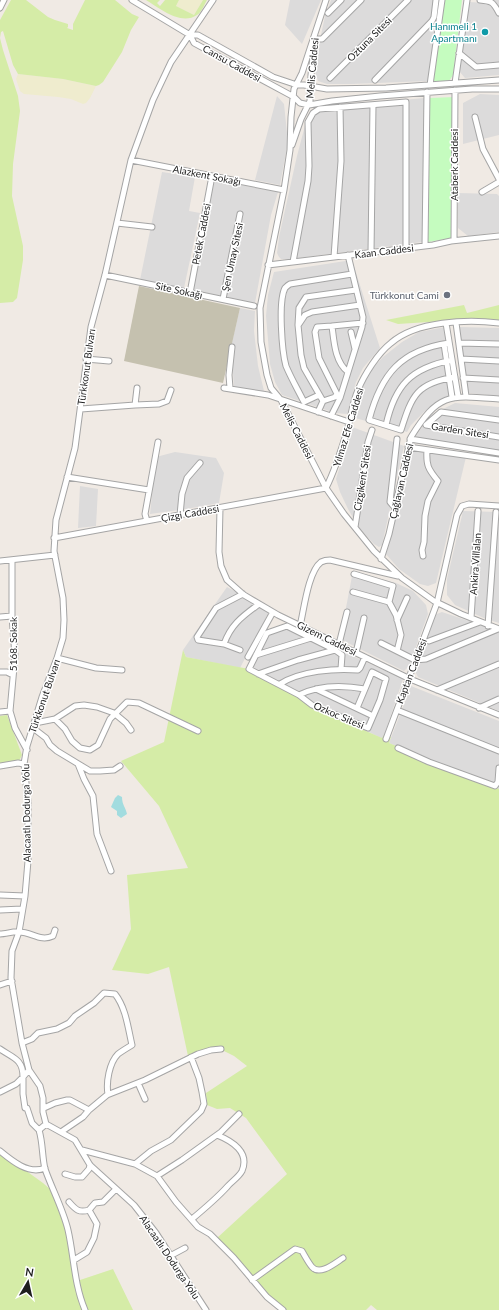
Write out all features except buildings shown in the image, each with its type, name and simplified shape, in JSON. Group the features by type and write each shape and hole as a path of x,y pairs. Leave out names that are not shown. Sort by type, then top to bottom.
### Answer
{"street":[{"path":"0,8 4,0"},
{"path":"132,0 190,35"},
{"name":"Türkkonut Bulvarı","path":"27,750 42,697 63,638 63,598 54,556 56,520 75,448 91,327 105,275 131,160 153,100 171,62 213,0"},
{"name":"Melis Caddesi","path":"326,0 297,85 294,89 290,150 284,190 260,308 261,342 266,375 271,388 281,400 326,488 381,559 400,576 437,603 498,629"},
{"path":"328,13 341,0"},
{"path":"315,39 322,39 362,0"},
{"name":"Oztuna Sitesi","path":"330,78 408,0"},
{"path":"375,80 432,21 434,17 436,0"},
{"path":"430,85 442,0"},
{"path":"455,83 467,0"},
{"path":"480,0 493,3 499,13"},
{"name":"Melis Caddesi","path":"290,150 301,119 309,105 311,96 316,30"},
{"name":"Cansu Caddesi","path":"309,105 300,103 294,97 194,43 190,35 198,35 273,77 297,85 327,89 430,85 499,80"},
{"path":"459,53 476,67 499,65"},
{"path":"309,105 338,100 427,92 499,89"},
{"name":"Ataberk Caddesi","path":"454,240 455,90"},
{"path":"425,246 427,92"},
{"path":"293,262 309,173 308,122 313,113 319,109 406,102 406,248"},
{"path":"371,252 373,105"},
{"path":"334,257 341,161 340,108"},
{"path":"475,118 483,149 499,179"},
{"name":"Alazkent Sokağı","path":"131,160 284,190"},
{"name":"Petek Caddesi","path":"190,293 212,176"},
{"path":"482,192 499,182"},
{"name":"Şen Umay Sitesi","path":"223,300 240,214"},
{"path":"117,223 152,227"},
{"name":"Kaan Caddesi","path":"268,266 425,246 454,240 499,236"},
{"path":"331,416 340,398 363,323 363,317 348,255"},
{"path":"319,395 304,402 291,378 286,364 281,321 282,300 285,289 290,284 352,274"},
{"name":"Site Sokağı","path":"105,275 254,306"},
{"path":"320,406 319,395 304,368 299,340 299,308 306,297 356,290"},
{"path":"298,324 305,315 312,312 360,305"},
{"path":"456,322 466,396"},
{"name":"Yılmaz Efe Caddesi","path":"326,488 340,454 358,389 378,358 391,342 415,330 428,326 456,322 499,323"},
{"path":"320,406 335,397 337,394 319,358 315,332 317,327 363,323"},
{"path":"446,323 450,361 455,376 455,397"},
{"path":"332,326 340,364 348,372"},
{"path":"351,332 355,350"},
{"path":"447,343 420,350 395,367 383,382 375,400 369,420 401,430 407,412 414,398 422,388 432,382 455,376"},
{"path":"459,343 499,344"},
{"path":"230,388 229,375 232,347"},
{"path":"86,359 108,361"},
{"path":"461,359 499,361"},
{"path":"450,361 448,378 455,397"},
{"path":"386,425 390,408 397,393 407,379 421,369 450,361"},
{"path":"463,378 499,380"},
{"path":"135,405 137,388"},
{"path":"224,388 268,396 281,400 320,406 331,416 349,422"},
{"path":"81,409 158,404 167,402 170,390"},
{"name":"Çağlayan Caddesi","path":"381,559 389,534 410,439 420,423 429,411 444,400 466,396 499,399"},
{"name":"Garden Sitesi","path":"499,420 441,412 426,425 499,436"},
{"name":"Cizgikent Sitesi","path":"355,527 368,442 372,430"},
{"path":"395,508 390,502 397,439"},
{"path":"410,439 499,453"},
{"path":"146,521 145,514 158,442"},
{"path":"408,447 499,460"},
{"path":"423,556 422,550 424,542 425,516 428,501 439,479 429,470 426,460 427,450"},
{"path":"180,515 182,494 186,478 200,463"},
{"path":"67,477 149,490"},
{"name":"Çizgi Caddesi","path":"54,538 326,488"},
{"name":"Kaptan Caddesi","path":"386,739 437,603 457,515 462,506 469,504 499,506"},
{"name":"Gizem Caddesi","path":"220,508 219,552 221,566 227,580 243,594 272,612 408,678 499,715"},
{"name":"Ankira Villalan","path":"471,618 478,511"},
{"name":"Ankira Villalan","path":"488,626 496,512"},
{"path":"0,561 54,556"},
{"name":"5168. Sokak","path":"12,560 14,656 10,711 15,728 27,750"},
{"path":"300,626 311,578 315,568 322,561 330,560 400,576"},
{"path":"354,574 393,586 389,602 398,620 401,635 397,650"},
{"path":"353,592 389,602"},
{"path":"240,650 224,644 198,640 197,637 216,608 243,594"},
{"path":"398,620 407,598"},
{"path":"224,644 228,633 234,624 259,604"},
{"path":"248,657 272,612"},
{"path":"339,644 347,612"},
{"path":"0,617 12,616"},
{"path":"356,653 364,618"},
{"path":"429,641 480,622"},
{"path":"335,650 298,660 258,674 248,669 267,632 287,626 335,650 342,655 341,669"},
{"path":"381,643 415,660 426,659 498,629"},
{"path":"256,655 311,638"},
{"path":"280,684 291,678 315,672 341,669 358,670 365,657"},
{"path":"57,658 96,668 122,670"},
{"path":"437,690 499,664"},
{"path":"0,672 7,672 13,675"},
{"name":"Ozkoc Sitesi","path":"258,674 280,684 299,695 312,705 368,728 386,679 372,672 365,689 340,686 316,689 299,695"},
{"name":"Ozkoc Sitesi","path":"316,689 373,716"},
{"path":"357,708 365,689"},
{"path":"479,708 499,699"},
{"path":"55,719 65,729 72,741 80,748 90,750 98,744 107,724 114,714 127,702 139,703 198,731"},
{"path":"120,766 114,770 90,771 57,751 34,726 55,719 75,706 84,705 97,707 114,714 126,723 131,730"},
{"path":"397,710 499,751"},
{"path":"0,712 10,711"},
{"path":"398,748 420,758 495,786 498,782 499,768"},
{"name":"Alacaatlı Dodurga Yolu","path":"27,750 24,764 28,802 28,861 25,896 19,932 12,951 12,981 22,1043 29,1070 40,1086 44,1098 43,1112 46,1124 75,1140 90,1165 134,1205 156,1233 206,1310"},
{"path":"0,766 18,763 24,764"},
{"path":"78,764 93,796 97,834 111,871"},
{"path":"0,895 25,896"},
{"path":"0,910 22,909"},
{"path":"0,934 19,932 47,938 53,936 55,930"},
{"path":"0,985 12,981"},
{"path":"22,1043 32,1039 38,1033 57,1029 69,1022 94,1003 104,993 115,994 118,998 127,1024 132,1045 117,1055 109,1072 106,1086 108,1094"},
{"path":"0,1049 19,1061 23,1069 22,1094 24,1108 27,1108 32,1123 39,1130 42,1141 45,1168 67,1227 74,1260 75,1279 85,1310"},
{"path":"61,1132 83,1117 108,1094 138,1083 210,1050 221,1049"},
{"path":"135,1164 151,1151 171,1140 201,1111 204,1104 201,1085 191,1058"},
{"path":"0,1092 16,1084 29,1070"},
{"path":"138,1083 145,1099"},
{"path":"44,1108 55,1103 70,1100 89,1110"},
{"path":"157,1176 217,1135 239,1114"},
{"path":"39,1130 46,1124"},
{"path":"192,1219 210,1204 241,1172 244,1164 243,1155 237,1145 229,1139 217,1135"},
{"path":"82,1150 135,1164 157,1176 181,1208 198,1227 210,1234 234,1258 267,1297 283,1310"},
{"path":"0,1151 9,1159 24,1168 39,1171 45,1168"},
{"path":"65,1174 82,1177 89,1169 90,1165"},
{"path":"69,1202 77,1211 83,1212 89,1210 95,1203 103,1202 116,1189"},
{"path":"74,1260 87,1252 94,1238 97,1224 89,1210"},
{"path":"170,1256 185,1248"},
{"path":"252,1280 295,1250 302,1250 312,1267 320,1270 326,1269 343,1258"}],"shaded area":[{"path":"179,0 203,0 194,15 176,6"},
{"path":"290,0 321,0 302,44 285,25"},
{"path":"331,0 440,0 429,81 327,84 318,81 315,71 318,49 325,16"},
{"path":"478,0 499,0 499,75 465,78 459,71 469,2 486,3"},
{"path":"18,74 63,79 96,86 90,98 83,104 71,99 24,94 20,91 16,79"},
{"path":"480,94 499,95 499,135 463,144 463,103"},
{"path":"277,96 284,104 288,142 280,185 255,180"},
{"path":"424,98 422,242 281,259 277,253 279,237 307,118 315,110 340,106"},
{"path":"162,172 195,177 189,211 200,213 184,288 140,280"},
{"path":"215,180 278,192 271,215 255,303 193,290"},
{"path":"458,193 497,194 499,196 499,232 468,236 458,228"},
{"path":"352,260 380,348 363,368 356,382 347,414 335,413 282,395 275,382 270,364 266,316 268,295 274,272"},
{"path":"139,286 240,308 223,383 124,361"},
{"path":"240,308 255,311 254,331 258,366 264,391 234,387 231,346"},
{"path":"445,327 455,395 439,400 411,425 407,432 355,418 366,376 383,357 402,342 419,332"},
{"path":"459,327 499,328 499,396 467,393"},
{"path":"455,403 499,407 499,451 415,437 431,415"},
{"path":"352,427 404,446 382,545 379,547 374,544 359,528 340,492 336,479"},
{"path":"412,450 466,457 436,583 428,586 420,584 399,569 385,553"},
{"path":"175,452 216,458 224,473 219,503 150,514 156,457"},
{"path":"80,486 98,489 96,526 78,528"},
{"path":"463,511 499,512 499,623 486,619 455,605 447,595 447,579"},
{"path":"353,571 396,583 413,591 426,605 428,614 409,666 404,671 340,639"},
{"path":"227,587 270,610 240,668 186,657 183,650"},
{"path":"442,612 499,631 499,711 418,677 415,671 434,615"},
{"path":"287,626 403,679 383,739 314,705 249,669 267,633"},
{"path":"411,686 499,721 499,789 389,743"}],"green space":[{"path":"11,0 26,0 48,17 68,24 67,28 73,30 73,24 85,0 115,0 132,14 139,17 131,30 122,52 103,82 96,86 63,79 18,74 13,65 3,31 1,32 0,38 0,20"},
{"path":"146,0 160,0 157,3 160,6 165,0 179,0 176,6 194,15 203,0 207,0 199,14 191,18 184,18 170,15"},
{"path":"445,0 462,0 453,75 449,81 432,81"},
{"path":"0,38 18,96 20,111 13,164 12,196 23,246 23,260 17,298 13,302 0,303"},
{"path":"455,97 452,238 428,242 429,98"},
{"path":"464,305 467,313 499,305 499,321 474,319 398,324 386,320"},
{"path":"183,650 186,657 249,669 283,688 313,708 382,738 384,735 391,737 389,743 499,789 499,1310 377,1310 371,1305 366,1310 286,1310 275,1301 217,1238 287,1174 246,1118 230,1108 217,1109 207,1105 206,1093 247,1066 234,1056 216,1047 188,1056 169,967 148,974 112,970 131,929 127,875 188,868 159,806 121,761 164,742"},
{"path":"7,715 22,755 19,761 0,763 0,716"},
{"path":"0,1152 51,1190 65,1228 74,1282 113,1269 133,1310 0,1310"}],"water":[{"path":"118,795 122,797 127,814 121,818 117,815 117,811 111,807"}],"place":[{"name":"Hanımeli 1 Apartmanı","path":"485,32"},
{"name":"Türkkonut Cami","path":"447,295"}]}
